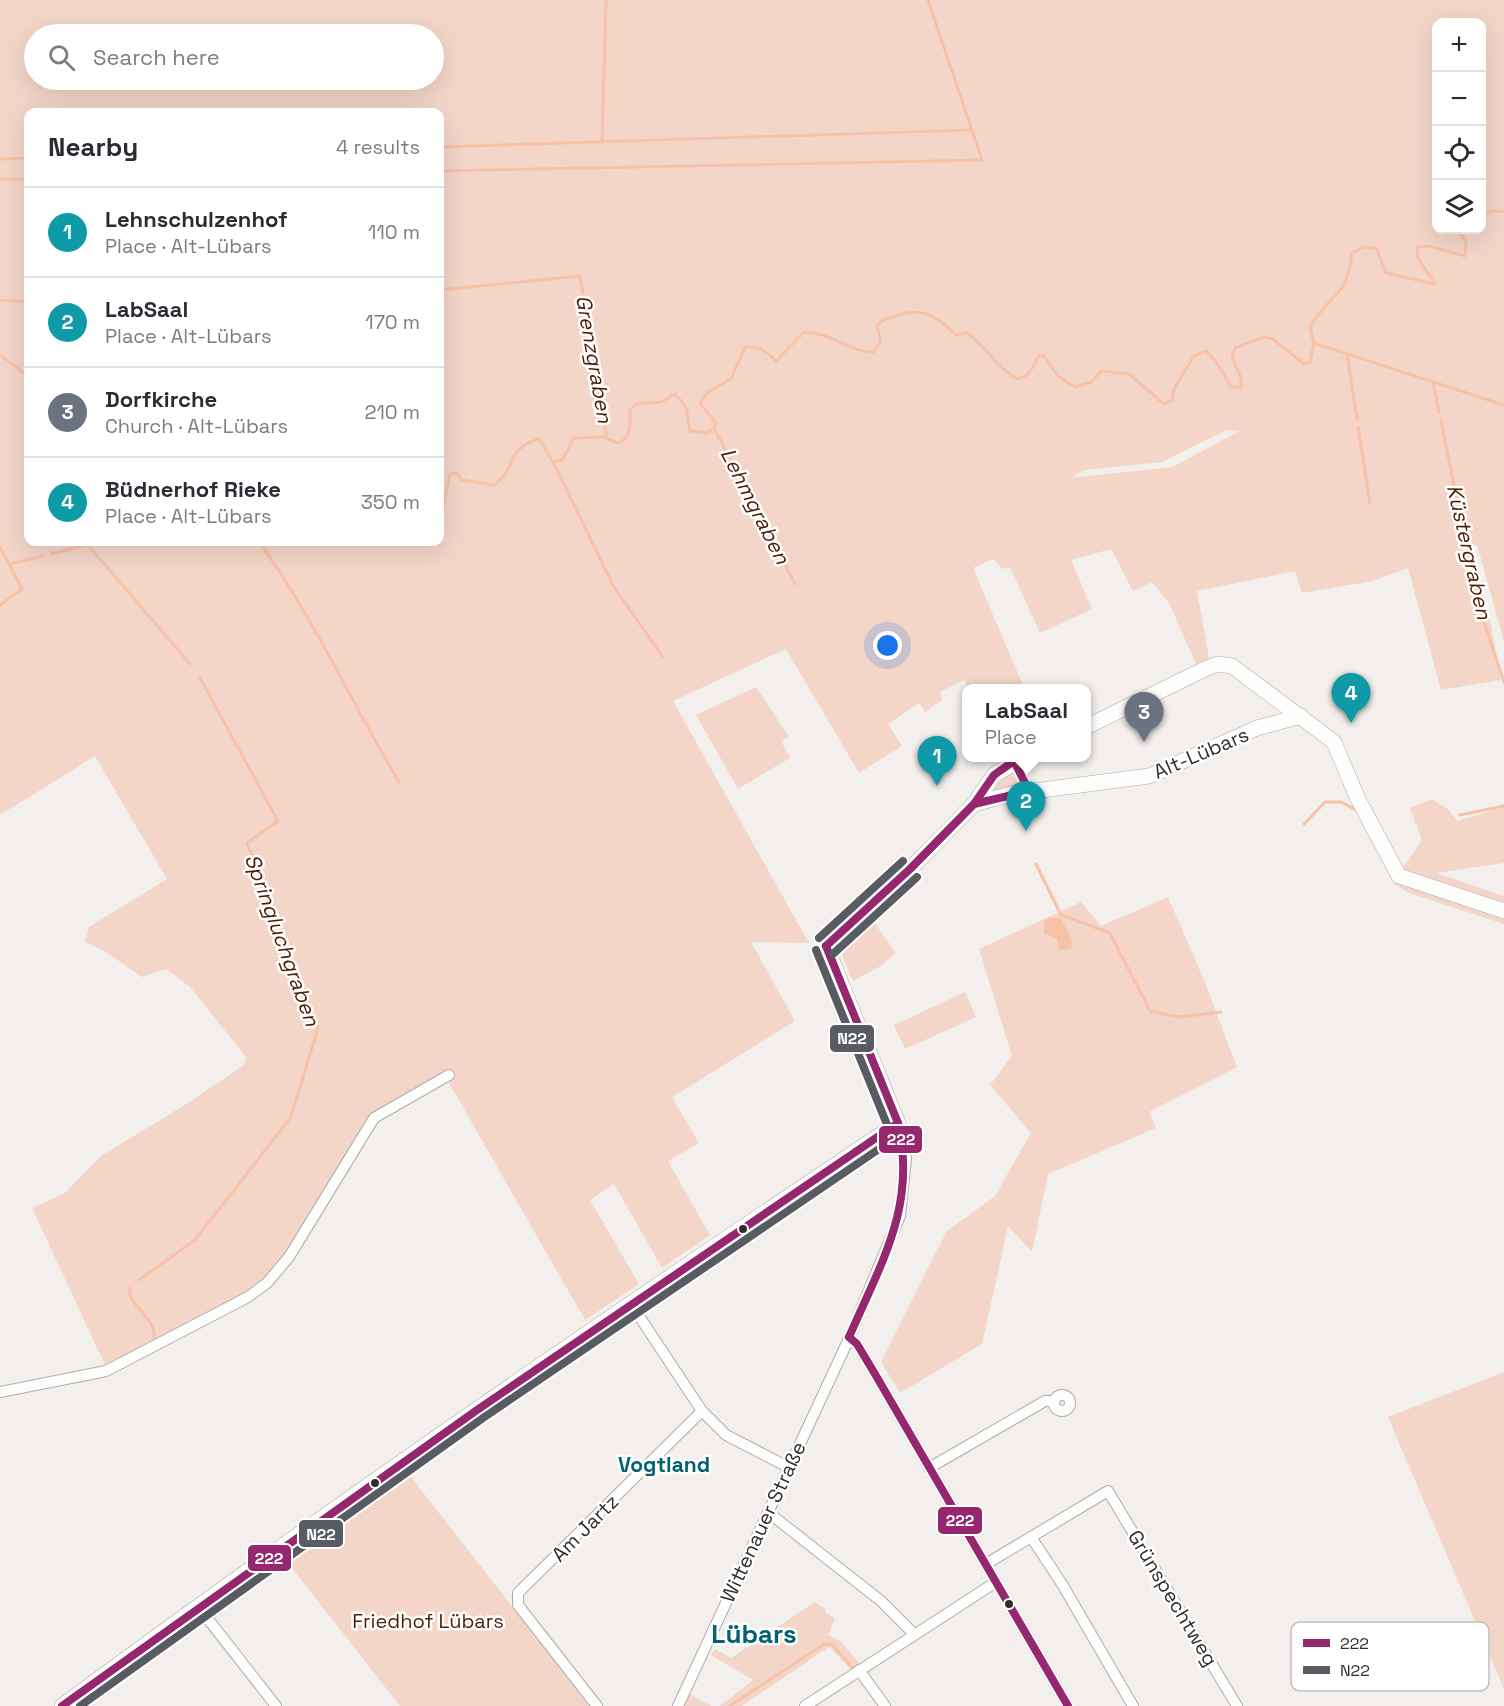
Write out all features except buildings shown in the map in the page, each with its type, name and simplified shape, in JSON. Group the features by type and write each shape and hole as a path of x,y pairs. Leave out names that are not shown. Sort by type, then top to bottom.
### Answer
{"street":[{"path":"1091,725 1218,664 1232,666 1334,742 1357,797 1399,876 1504,911"},
{"name":"Alt-Lübars","path":"974,804 1029,791 1149,776 1257,728 1301,716"},
{"path":"1014,762 994,775 974,804 910,869 826,946 898,1123 906,1159 900,1216 849,1337 868,1364 1068,1706"},
{"path":"1019,762 1029,791"},
{"path":"0,1392 106,1371 248,1297 267,1283 289,1257 374,1118 449,1075"},
{"path":"62,1706 196,1605 440,1433 898,1123"},
{"path":"631,1304 702,1411 726,1435 788,1467"},
{"name":"Wittenauer Straße","path":"678,1706 849,1337"},
{"path":"929,1468 1045,1401 1055,1401"},
{"name":"Am Jartz","path":"597,1706 518,1605 518,1593 702,1411"},
{"name":"Grünspechtweg","path":"1031,1537 1108,1491 1238,1706"},
{"path":"769,1513 881,1601 914,1634"},
{"path":"986,1564 1031,1537 1062,1584 1134,1706"},
{"path":"805,1706 996,1582"},
{"path":"196,1605 276,1706"},
{"path":"859,1670 885,1706"}],"green space":[{"path":"0,0 1504,0 1504,641 1477,545 1470,547 1490,620 1501,680 1441,690 1408,568 1373,581 1302,593 1295,571 1197,591 1209,658 1196,664 1169,603 1152,582 1133,591 1111,549 1071,560 1092,609 1040,633 1010,567 1003,569 993,559 973,568 1022,683 966,684 964,680 940,692 942,700 925,712 919,703 888,724 902,746 859,773 786,649 673,701 809,943 751,942 795,1021 672,1097 699,1143 668,1161 710,1235 662,1268 614,1184 590,1200 639,1284 585,1320 444,1074 390,1104 286,1255 266,1279 245,1294 106,1367 32,1208 65,1193 101,1156 188,1103 244,1065 246,1057 190,987 166,969 142,977 106,952 85,942 89,927 167,879 95,756 0,815","holes":["1227,430 1240,431 1172,467 1070,478 1084,470 1162,462"]},
{"path":"756,687 789,737 781,741 790,758 738,789 696,715"},
{"path":"1013,773 1019,782 1015,789 994,790 991,784"},
{"path":"1432,799 1449,810 1457,821 1504,807 1504,863 1436,873 1504,896 1504,924 1409,893 1393,883 1422,840 1410,808"},
{"path":"1168,897 1206,985 1237,1067 1149,1112 1156,1128 1048,1174 1032,1252 1008,1226 982,1344 900,1393 881,1362 947,1231 995,1196 1031,1133 990,1085 1012,1056 979,949 1081,902 1101,926","holes":["1050,917 1061,918 1073,941 1058,947 1056,938 1044,934 1044,921"]},
{"path":"871,918 896,953 881,966 853,981 840,950 867,919"},
{"path":"965,992 976,1017 905,1049 894,1025"},
{"path":"1504,1372 1504,1689 1489,1654 1489,1622 1475,1622 1388,1417"},
{"name":"Friedhof Lübars","path":"407,1472 590,1706 400,1706 284,1558"},
{"path":"815,1602 835,1619 828,1635 841,1641 861,1666 852,1671 830,1647 742,1706 720,1706 753,1680 711,1655 715,1649 731,1658"},
{"path":"690,1694 711,1706 684,1706"}],"shaded area":[{"path":"1050,917 1061,918 1073,941 1071,949 1059,950 1056,938 1044,934 1044,921"}],"waterway":[{"path":"602,143 606,0"},
{"path":"444,171 982,160 928,0"},
{"path":"444,147 970,130"},
{"path":"0,159 24,158"},
{"path":"0,179 24,179"},
{"path":"1486,214 1493,211 1504,212"},
{"path":"444,501 450,474 457,473 462,480 493,485 506,473 520,448 539,439 553,462 562,460 574,438 601,437 619,443 628,433 630,410 636,404 661,402 675,394 686,407 690,431 707,433 714,428 716,423 700,403 708,392 731,379 745,347 762,350 776,361 804,332 824,336 856,349 873,352 881,342 877,326 886,319 912,312 934,317 956,335 967,333 1004,369 1018,379 1029,372 1039,356 1044,356 1058,376 1075,387 1091,382 1101,371 1129,374 1164,404 1172,400 1174,389 1194,356 1206,351 1217,363 1231,387 1241,388 1241,378 1232,357 1235,348 1264,337 1273,339 1304,364 1310,362 1314,343 1310,327 1324,307 1342,288 1350,268 1352,253 1364,247 1376,248 1386,273 1435,284 1418,258 1417,247 1429,246 1465,256 1466,242 1461,234"},
{"name":"Grenzgraben","path":"444,290 580,276 607,439"},
{"name":"Grenzgraben","path":"0,300 24,302"},
{"path":"1314,343 1504,405"},
{"path":"1347,354 1357,418"},
{"path":"0,355 24,373"},
{"name":"Küstergraben","path":"1433,382 1439,413"},
{"name":"Küstergraben","path":"1441,421 1479,607 1504,682"},
{"path":"1358,427 1370,503"},
{"name":"Lehmgraben","path":"714,428 795,584"},
{"path":"553,462 614,587 663,657"},
{"path":"51,554 83,546"},
{"name":"Springluchgraben","path":"89,546 190,664"},
{"path":"262,546 315,630 399,782"},
{"path":"0,547 22,589 0,605"},
{"path":"10,564 43,556"},
{"name":"Springluchgraben","path":"139,1280 195,1240 291,1117 318,1028 247,843 278,821 200,678"},
{"path":"1304,824 1325,802 1341,802 1358,811"},
{"path":"1460,815 1504,806"},
{"name":"Lehmgraben","path":"1036,864 1061,915 1110,933 1150,1011 1179,1017 1221,1012"},
{"name":"Springluchgraben","path":"130,1288 133,1300 151,1324 154,1338"},
{"path":"730,1706 824,1644 832,1645 852,1667"}],"transit line":[{"name":"222","path":"1013,762 994,775 974,804 1029,791 1014,762"},
{"name":"222","path":"910,869 974,804"},
{"name":"222","path":"910,869 974,804"},
{"name":"N22","path":"819,938 903,861"},
{"name":"222","path":"826,946 910,869"},
{"name":"N22","path":"833,954 917,877"},
{"name":"222","path":"826,946 898,1123 903,1153 903,1181 893,1233 884,1259 849,1337"},
{"name":"N22","path":"816,950 888,1127"},
{"name":"222","path":"62,1706 477,1410 898,1123"},
{"name":"N22","path":"80,1706 483,1418 904,1132"},
{"name":"222","path":"849,1337 857,1344 875,1374 1068,1706"}],"place":[{"name":"Büdnerhof Rieke","path":"1351,723"},
{"name":"Dorfkirche","path":"1144,742"},
{"name":"Lehnschulzenhof","path":"937,786"},
{"name":"LabSaal","path":"1026,831"}],"district":[{"name":"Vogtland","path":"664,1465"},
{"name":"Lübars","path":"754,1634"}]}
